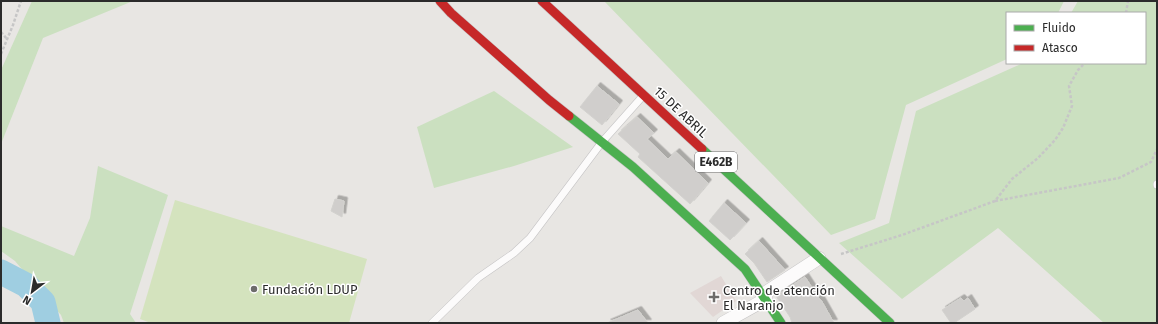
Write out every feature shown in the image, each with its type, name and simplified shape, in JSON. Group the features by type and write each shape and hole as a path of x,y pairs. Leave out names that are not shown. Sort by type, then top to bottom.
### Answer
{"main road":[{"path":"440,1 450,13 549,100 633,167 745,269 781,323"},
{"name":"15 DE ABRIL","path":"542,1 890,323"}],"street":[{"path":"723,323 764,297 819,258"}],"lane":[{"path":"432,322 478,278 514,253 530,238 602,142 644,95"}],"path":[{"path":"1,54 21,1"},
{"path":"1126,12 1128,1"},
{"path":"1,32 7,40"},
{"path":"995,201 1012,179 1042,154 1055,140 1063,128 1072,106 1069,86 1078,70 1084,64"},
{"path":"819,258 834,256 902,235 995,201 1119,178 1151,162 1157,149"}],"shaded area":[{"name":"Centro de atención El Naranjo","path":"721,276 736,301 713,317 690,293"}],"green space":[{"path":"32,1 133,1 43,38 1,144 1,70"},
{"path":"604,1 1064,1 1058,12 1006,12 1006,59 906,105 875,219 831,235"},
{"path":"1078,1 1157,1 1157,323 1104,323 998,228 902,299 839,243 889,223 916,111 1021,64 1146,64 1146,12 1072,12"},
{"path":"494,91 573,147 514,166 434,188 417,127"},
{"path":"98,166 168,195 130,314 136,323 64,323 61,315 15,261 1,251 1,226 74,256 90,218"},
{"name":"Fundación LDUP","path":"175,200 367,259 349,323 151,323 140,319"}],"building":[{"path":"597,86 619,104 602,125 580,107"},
{"path":"637,117 654,133 647,139 668,159 676,152 708,183 690,204 638,157 640,154 618,134"},
{"path":"335,199 344,201 342,217 331,211"},
{"path":"724,203 746,223 730,240 709,221"},
{"path":"759,241 785,270 767,282 754,263 745,254"},
{"path":"805,277 821,300 834,323 792,323 790,317 776,296"},
{"path":"961,298 964,301 968,298 975,309 954,323 951,323 942,310"},
{"path":"638,310 648,323 607,323"}],"waterway":[{"path":"1,272 26,285 43,302 48,323"}],"traffic: fast":[{"path":"569,116 633,167 745,269 781,323"},
{"path":"702,149 890,323"}],"traffic: jam":[{"path":"440,1 451,13 569,116"},
{"path":"542,1 702,149"}],"place":[{"name":"Fundación LDUP","path":"254,289"},
{"name":"Centro de atención El Naranjo","path":"714,297"}]}
